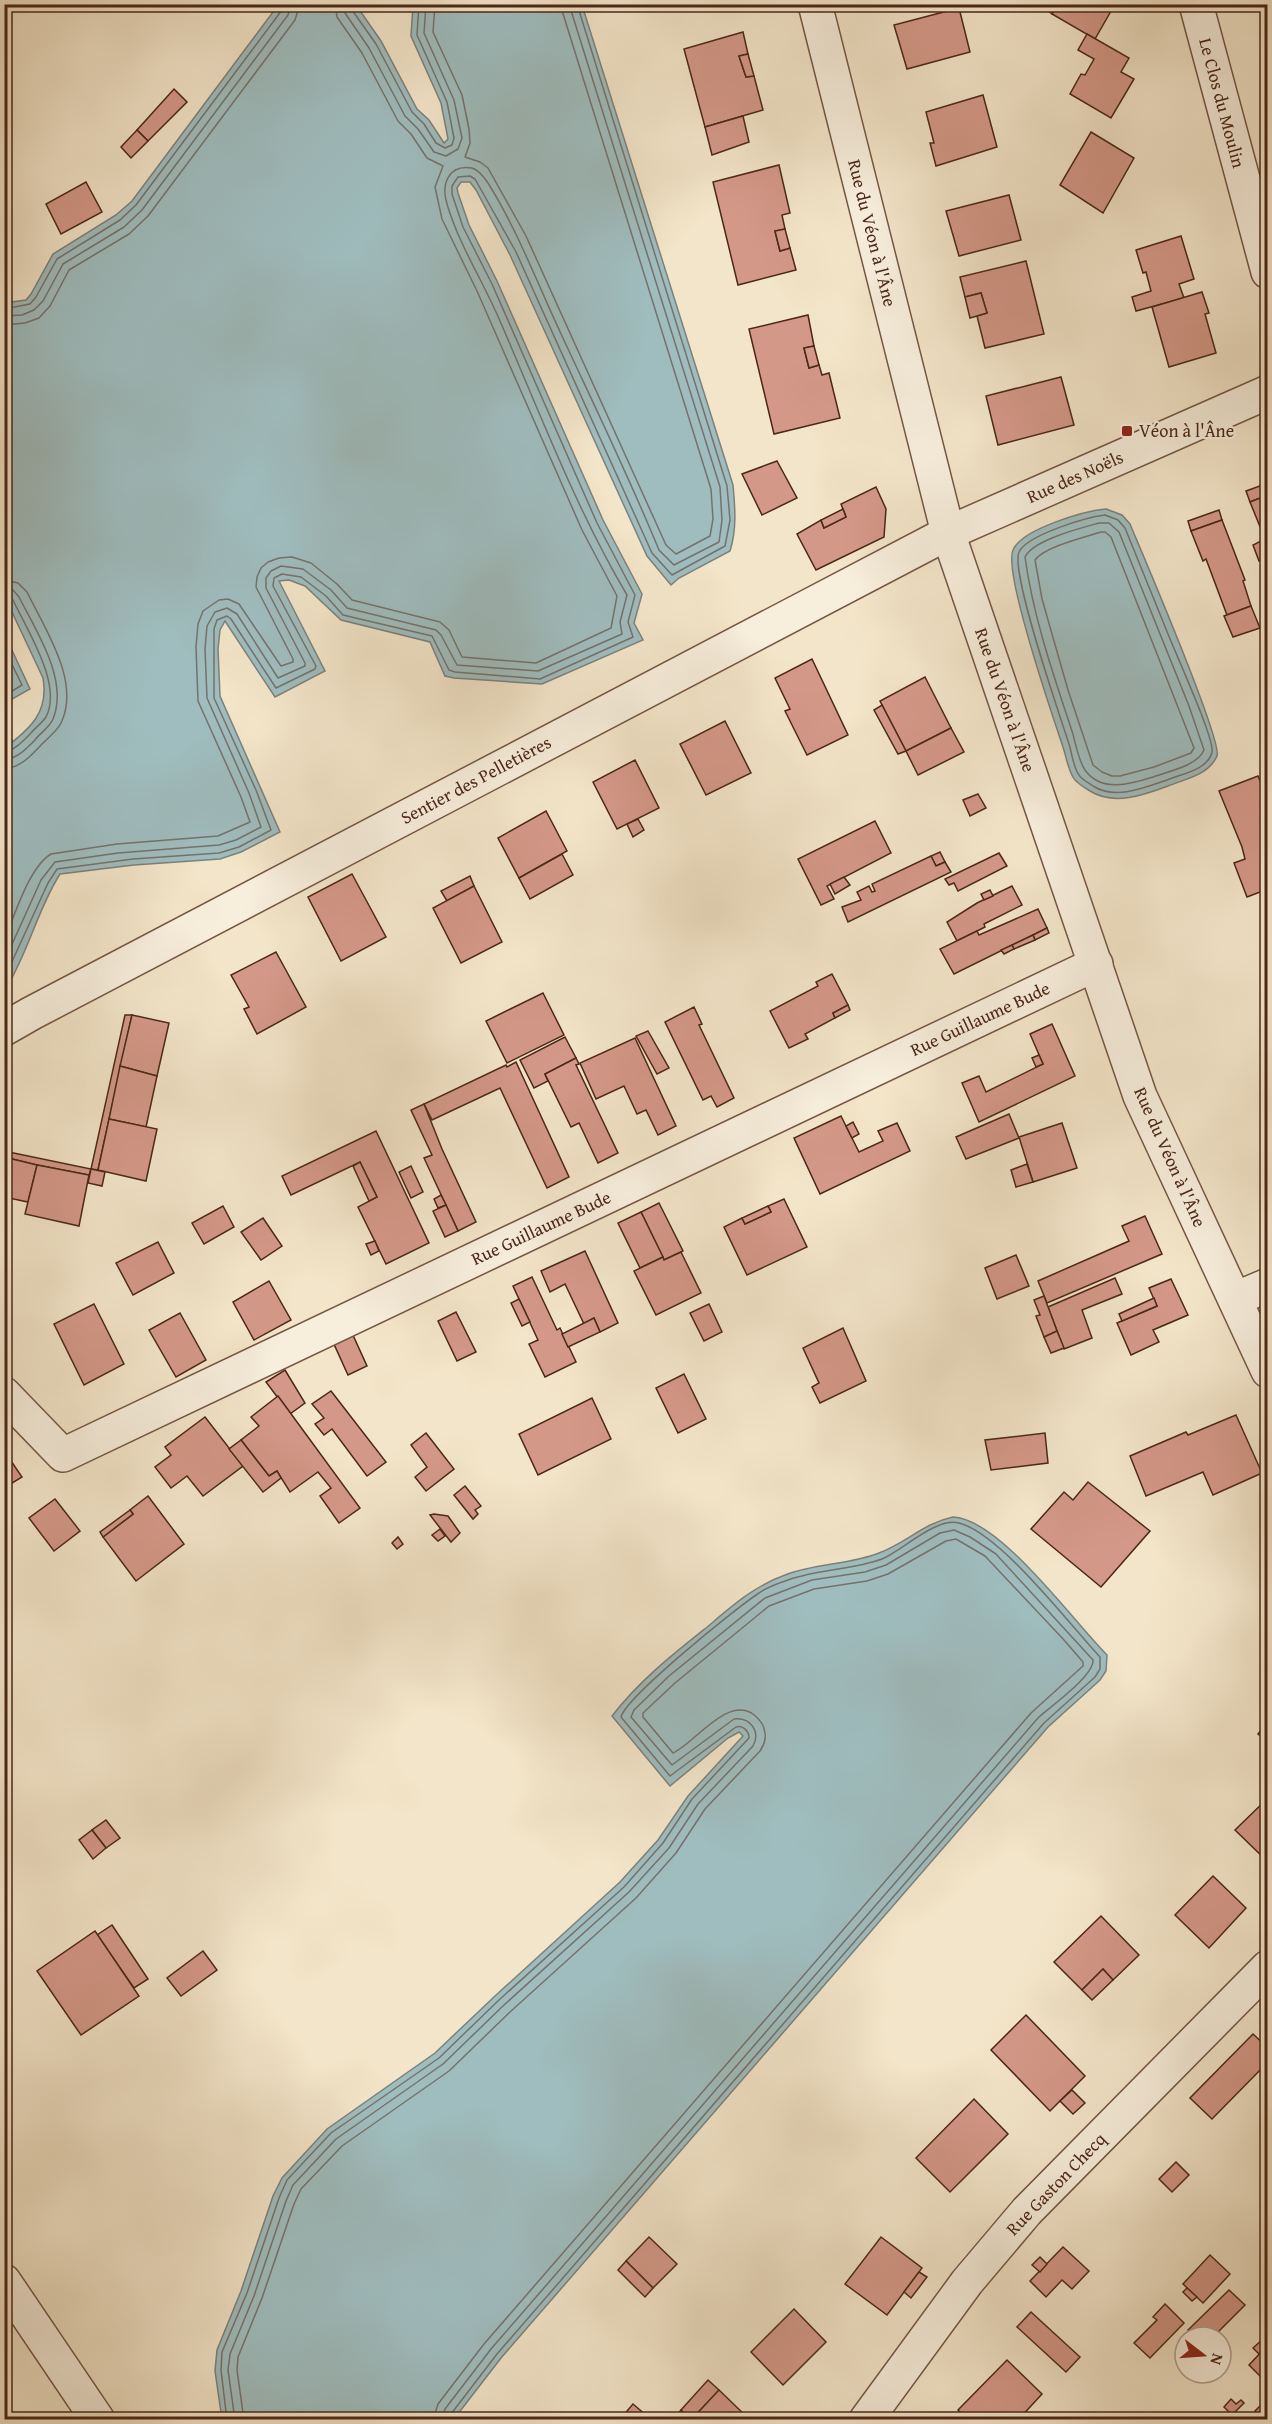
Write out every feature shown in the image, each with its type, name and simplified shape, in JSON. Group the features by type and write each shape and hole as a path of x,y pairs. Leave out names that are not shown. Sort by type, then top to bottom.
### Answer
{"street":[{"name":"Rue du Véon à l'Âne","path":"815,4 948,533 1140,1096 1268,1371"},
{"name":"Le Clos du Moulin","path":"1196,4 1268,272"},
{"name":"Rue des Noëls","path":"948,533 1268,392"},
{"name":"Sentier des Pelletières","path":"4,1029 948,533"},
{"name":"Rue Guillaume Bude","path":"4,1394 63,1455 1096,964"},
{"path":"1235,1299 1268,1285"},
{"name":"Rue Gaston Checq","path":"866,2420 967,2282 1028,2211 1268,1967"},
{"path":"4,2281 98,2420"}],"water":[{"path":"279,4 356,5 381,41 417,109 429,120 444,143 448,139 441,103 411,36 413,5 582,5 733,485 735,526 730,551 679,578 671,585 647,556 510,255 476,190 470,182 461,182 457,188 469,225 497,281 603,520 642,594 634,623 643,640 542,684 454,678 445,676 430,642 341,620 305,586 289,580 279,581 325,671 275,697 225,621 220,630 218,649 220,696 280,832 241,852 220,859 134,865 60,874 5,990 5,748 36,719 43,701 44,690 43,678 5,597 5,303 26,300 53,254 116,215 132,201"},
{"path":"1106,509 1122,515 1130,524 1208,718 1217,756 1208,768 1196,776 1129,798 1109,798 1099,795 1080,785 1071,774 1030,646 1012,564 1013,550 1028,535 1069,517"},
{"path":"4,633 30,689 5,703 4,703"},
{"path":"953,1517 972,1522 992,1535 1035,1574 1056,1597 1107,1655 1106,1671 1100,1680 1048,1727 501,2358 454,2419 222,2419 215,2371 217,2350 241,2291 273,2196 282,2178 327,2129 435,2053 620,1882 658,1840 688,1796 743,1736 739,1732 728,1738 670,1786 612,1716 633,1691 668,1658 734,1605 763,1585 797,1571 868,1557 898,1544 924,1528"}],"building":[{"path":"1039,4 1058,4 1052,14"},
{"path":"1058,4 1115,4 1095,39 1052,14"},
{"path":"959,8 970,52 907,69 894,25"},
{"path":"743,32 748,54 739,56 746,77 754,76 763,110 705,127 684,49"},
{"path":"1087,34 1129,58 1121,72 1134,79 1111,118 1070,94 1081,74 1085,75 1094,59 1078,50"},
{"path":"748,54 754,76 746,77 739,56"},
{"path":"174,89 187,102 148,141 137,130"},
{"path":"983,95 997,147 936,166 930,143 934,143 926,112"},
{"path":"743,116 749,142 712,155 705,127"},
{"path":"137,130 148,141 131,158 121,147"},
{"path":"1091,132 1134,158 1103,213 1060,185"},
{"path":"779,165 790,213 782,215 785,229 775,231 780,251 790,248 796,270 738,285 713,182"},
{"path":"86,182 102,212 61,234 46,204"},
{"path":"1009,195 1021,240 959,256 946,211"},
{"path":"785,229 790,248 780,251 775,231"},
{"path":"1181,236 1194,279 1179,284 1184,298 1136,311 1132,297 1151,291 1146,272 1143,273 1136,250"},
{"path":"1026,261 1044,334 985,348 977,316 987,313 981,293 965,297 960,277"},
{"path":"1202,292 1209,313 1205,314 1216,353 1169,367 1152,307"},
{"path":"981,293 987,313 970,318 965,297"},
{"path":"808,315 814,346 804,348 809,368 819,365 822,375 829,373 840,418 774,434 749,329"},
{"path":"814,346 819,365 809,368 804,348"},
{"path":"1061,377 1074,425 998,445 986,396"},
{"path":"777,461 797,498 762,515 742,474"},
{"path":"1268,483 1268,495 1250,502 1246,491"},
{"path":"876,487 886,509 884,537 816,570 797,534 821,520 824,528 846,517 841,504"},
{"path":"1268,495 1268,557 1259,561 1253,545 1265,539 1250,502"},
{"path":"843,509 846,517 824,528 821,520"},
{"path":"1219,510 1222,520 1191,531 1188,521"},
{"path":"1222,520 1245,580 1243,581 1251,606 1227,615 1206,559 1203,561 1191,531"},
{"path":"1251,606 1260,628 1233,637 1224,616"},
{"path":"812,659 848,735 807,755 785,711 790,709 775,678"},
{"path":"925,677 951,728 906,751 880,701"},
{"path":"882,705 906,751 898,754 874,710"},
{"path":"725,721 751,773 706,795 680,744"},
{"path":"951,728 964,752 918,775 906,751"},
{"path":"635,760 659,808 617,829 593,782"},
{"path":"1258,776 1268,800 1268,889 1247,897 1234,863 1245,859 1242,847 1219,791"},
{"path":"978,794 986,808 970,816 963,800"},
{"path":"546,811 567,851 519,878 498,838"},
{"path":"638,819 644,830 633,837 627,824"},
{"path":"875,821 891,853 827,886 834,899 821,905 798,859"},
{"path":"940,852 945,862 936,866 931,856"},
{"path":"999,853 1007,866 958,891 954,883 949,885 945,879"},
{"path":"562,854 573,875 530,899 519,878"},
{"path":"931,856 936,866 945,862 951,872 848,922 842,907 861,900 857,892 869,886 872,892 875,891 872,884"},
{"path":"352,874 386,937 341,961 308,897"},
{"path":"470,876 474,886 447,901 441,891"},
{"path":"844,877 850,885 835,894 830,884"},
{"path":"474,886 502,942 461,963 433,908"},
{"path":"1012,886 1022,905 957,941 947,922 977,903"},
{"path":"990,890 993,896 984,900 981,894"},
{"path":"1038,909 1047,928 954,974 940,949 977,931 979,935"},
{"path":"1047,928 1049,933 1035,940 1033,935"},
{"path":"1033,935 1035,940 1014,949 1012,945"},
{"path":"1012,945 1014,949 1004,954 1001,950"},
{"path":"276,952 306,1007 257,1034 244,1009 249,1007 231,975"},
{"path":"832,974 848,1005 833,1013 835,1018 805,1034 808,1039 789,1048 770,1011 818,986 816,982"},
{"path":"543,993 564,1035 507,1063 486,1021"},
{"path":"848,1005 850,1010 835,1018 833,1013"},
{"path":"694,1007 702,1024 699,1025 734,1098 717,1107 711,1096 703,1100 665,1022"},
{"path":"125,1015 132,1015 98,1170 91,1169"},
{"path":"132,1015 169,1023 157,1076 120,1066"},
{"path":"1052,1024 1075,1076 979,1122 962,1083 979,1076 986,1092 1043,1064 1030,1034"},
{"path":"648,1031 669,1068 657,1074 636,1036"},
{"path":"565,1037 576,1058 545,1074 548,1081 534,1088 520,1060"},
{"path":"635,1038 676,1126 658,1135 646,1110 637,1114 624,1086 596,1099 580,1063"},
{"path":"1039,1055 1043,1064 1036,1067 1032,1058"},
{"path":"576,1058 579,1064 576,1065 618,1153 598,1163 579,1123 571,1127 545,1074"},
{"path":"516,1062 569,1177 547,1188 500,1088 432,1120 424,1104"},
{"path":"120,1066 157,1076 146,1127 109,1119"},
{"path":"424,1104 476,1222 458,1231 424,1158 432,1155 411,1110"},
{"path":"1009,1114 1019,1138 966,1159 956,1137"},
{"path":"841,1116 859,1152 883,1141 878,1131 897,1123 910,1151 820,1194 794,1138"},
{"path":"109,1119 157,1129 146,1181 98,1170"},
{"path":"853,1122 859,1134 852,1138 846,1126"},
{"path":"1062,1123 1077,1168 1033,1182 1019,1137"},
{"path":"376,1131 429,1243 386,1264 358,1207 377,1197 360,1162 291,1195 282,1176"},
{"path":"4,1151 91,1169 89,1175 37,1165 4,1157"},
{"path":"4,1157 37,1165 28,1202 4,1197"},
{"path":"360,1162 377,1197 369,1201 353,1166"},
{"path":"1027,1164 1033,1182 1016,1187 1011,1170"},
{"path":"37,1165 89,1175 79,1226 25,1214"},
{"path":"411,1166 423,1192 411,1198 399,1172"},
{"path":"91,1169 105,1172 102,1186 88,1183"},
{"path":"441,1195 446,1205 438,1208 434,1199"},
{"path":"784,1199 807,1247 747,1275 724,1227 742,1218 745,1224 771,1212 768,1206"},
{"path":"659,1203 683,1251 664,1260 641,1212"},
{"path":"446,1205 458,1231 445,1237 433,1211"},
{"path":"223,1206 234,1227 204,1244 192,1223"},
{"path":"768,1206 771,1212 745,1224 742,1218"},
{"path":"641,1212 663,1257 640,1268 618,1223"},
{"path":"1145,1216 1162,1254 1047,1303 1038,1281 1129,1241 1122,1226"},
{"path":"263,1218 282,1246 261,1260 241,1232"},
{"path":"375,1241 379,1251 371,1255 366,1244"},
{"path":"158,1242 174,1273 133,1295 116,1263"},
{"path":"585,1251 618,1323 600,1332 594,1318 584,1324 565,1284 550,1292 541,1271"},
{"path":"681,1252 701,1293 656,1315 634,1271 663,1257 664,1260"},
{"path":"1016,1255 1029,1286 997,1299 985,1268"},
{"path":"532,1277 557,1330 560,1328 576,1362 545,1377 529,1344 538,1340 513,1286"},
{"path":"1115,1278 1122,1294 1082,1310 1092,1338 1064,1349 1048,1307"},
{"path":"1171,1279 1188,1315 1153,1330 1159,1342 1131,1355 1117,1323 1157,1306 1149,1288"},
{"path":"269,1281 291,1320 254,1340 233,1302"},
{"path":"1044,1296 1057,1331 1044,1337 1036,1316 1040,1315 1034,1300"},
{"path":"1154,1298 1157,1306 1122,1321 1119,1314"},
{"path":"519,1299 530,1322 522,1326 511,1303"},
{"path":"94,1304 124,1364 84,1385 54,1324"},
{"path":"709,1304 722,1332 704,1341 690,1313"},
{"path":"456,1312 476,1352 457,1361 438,1321"},
{"path":"180,1313 206,1360 176,1377 149,1330"},
{"path":"594,1318 600,1332 568,1347 562,1334"},
{"path":"843,1328 866,1381 820,1403 812,1387 819,1383 803,1348"},
{"path":"1057,1331 1064,1348 1051,1353 1044,1337"},
{"path":"352,1333 367,1366 348,1375 333,1342"},
{"path":"285,1370 305,1403 290,1414 266,1382"},
{"path":"684,1374 706,1419 678,1433 656,1388"},
{"path":"331,1391 386,1462 367,1476 332,1429 324,1435 315,1424 324,1418 312,1404"},
{"path":"278,1396 360,1508 339,1523 320,1496 331,1488 318,1472 290,1492 277,1471 269,1476 241,1440 259,1426 251,1417"},
{"path":"592,1398 611,1439 538,1475 519,1434"},
{"path":"1236,1415 1262,1473 1213,1495 1203,1472 1146,1496 1130,1456 1186,1432 1188,1435"},
{"path":"205,1417 243,1466 203,1496 187,1476 171,1488 155,1467 171,1455 165,1447"},
{"path":"426,1433 454,1469 426,1491 415,1477 427,1467 411,1445"},
{"path":"1045,1433 1048,1463 991,1470 985,1440"},
{"path":"241,1440 269,1476 277,1471 281,1478 263,1492 229,1449"},
{"path":"9,1458 22,1477 4,1488 4,1461"},
{"path":"1088,1482 1150,1531 1101,1587 1031,1529 1064,1492 1073,1500"},
{"path":"465,1486 481,1506 475,1510 478,1514 473,1519 454,1495"},
{"path":"148,1496 184,1544 136,1581 103,1537 133,1514 130,1510"},
{"path":"55,1499 80,1531 54,1551 29,1518"},
{"path":"130,1510 133,1514 103,1537 100,1532"},
{"path":"430,1515 448,1516 460,1533 451,1542"},
{"path":"440,1529 445,1536 438,1541 432,1535"},
{"path":"398,1537 403,1544 397,1549 392,1543"},
{"path":"1268,1722 1268,1743 1258,1734"},
{"path":"1268,1798 1268,1862 1235,1830"},
{"path":"106,1820 120,1838 106,1848 92,1830"},
{"path":"92,1830 106,1848 93,1859 79,1840"},
{"path":"1213,1876 1246,1908 1209,1948 1175,1915"},
{"path":"1101,1916 1139,1955 1113,1980 1103,1969 1082,1990 1054,1962"},
{"path":"112,1925 148,1979 134,1988 97,1935"},
{"path":"95,1931 139,1996 81,2035 37,1971"},
{"path":"203,1951 217,1970 181,1996 167,1978"},
{"path":"1103,1969 1113,1980 1092,2000 1082,1990"},
{"path":"1026,2015 1085,2076 1050,2111 991,2050"},
{"path":"1253,2034 1268,2048 1268,2062 1212,2119 1190,2098"},
{"path":"1072,2090 1085,2103 1073,2114 1060,2101"},
{"path":"974,2099 1008,2134 950,2192 916,2158"},
{"path":"1176,2162 1189,2175 1172,2192 1159,2179"},
{"path":"649,2237 677,2264 653,2288 626,2261"},
{"path":"881,2237 922,2268 887,2315 845,2284"},
{"path":"1063,2247 1089,2271 1072,2289 1062,2280 1046,2297 1030,2281"},
{"path":"1210,2255 1230,2274 1203,2303 1183,2284"},
{"path":"1040,2257 1047,2264 1040,2272 1032,2265"},
{"path":"626,2261 653,2288 645,2297 618,2270"},
{"path":"919,2272 927,2277 911,2298 904,2292"},
{"path":"1187,2288 1197,2297 1192,2301 1183,2292"},
{"path":"1229,2290 1245,2305 1225,2325 1193,2325"},
{"path":"1165,2304 1184,2323 1173,2325 1173,2334 1150,2358 1134,2343 1157,2320 1153,2317"},
{"path":"794,2309 826,2342 783,2385 751,2352"},
{"path":"1031,2312 1080,2357 1066,2372 1017,2327"},
{"path":"1263,2339 1268,2345 1259,2354 1253,2348"},
{"path":"1268,2345 1268,2378 1265,2381 1249,2365"},
{"path":"1007,2360 1042,2394 1018,2420 968,2420 958,2410"},
{"path":"708,2380 719,2390 691,2420 681,2410"},
{"path":"719,2390 750,2420 691,2420"},
{"path":"1231,2399 1236,2404 1241,2400 1244,2403 1232,2415 1224,2407"},
{"path":"1265,2401 1268,2403 1268,2420 1264,2420 1255,2411"},
{"path":"633,2404 647,2416 643,2420 625,2420 622,2417"},
{"path":"681,2410 691,2420 672,2420"}],"place":[{"name":"Véon à l'Âne","path":"1127,431"}]}
